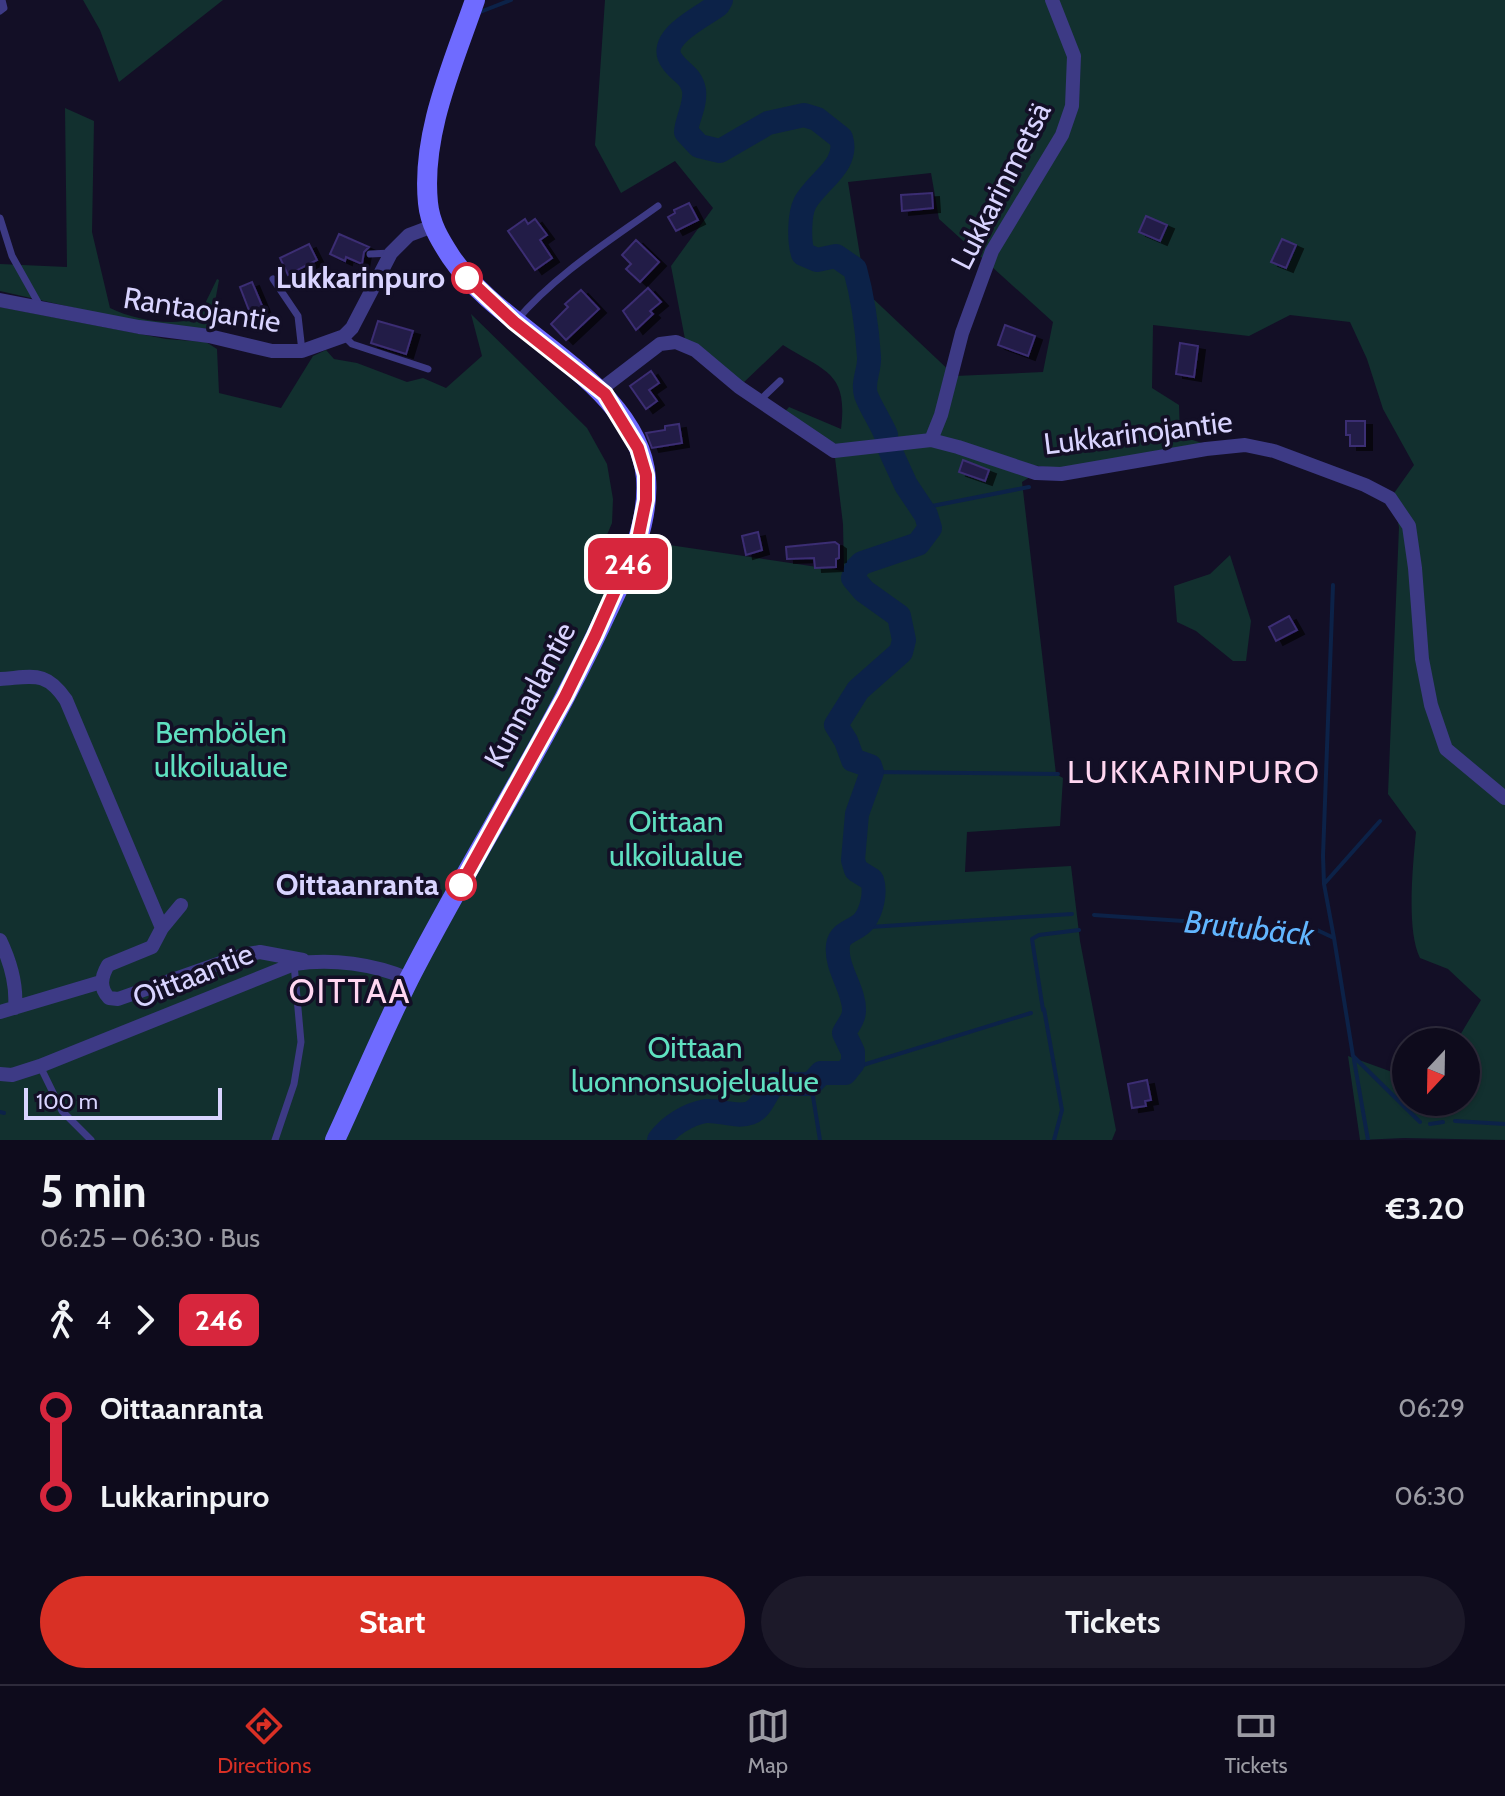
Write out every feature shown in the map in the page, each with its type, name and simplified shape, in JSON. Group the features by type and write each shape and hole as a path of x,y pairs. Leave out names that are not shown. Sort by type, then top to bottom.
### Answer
{"main road":[{"name":"Kunnarlantie","path":"335,1140 409,979 565,697 624,576 638,539 646,500 646,475 638,448 622,419 600,390 514,322 459,270 433,226 428,203 434,131 444,89 475,0"}],"street":[{"name":"Lukkarinmetsä","path":"931,440 941,415 962,333 992,251 1062,135 1072,106 1074,56 1052,0"},
{"path":"344,336 352,328 391,253 409,235 433,226"},
{"name":"Rantaojantie","path":"0,300 139,327 209,336 272,351 302,351 344,336"},
{"name":"Lukkarinojantie","path":"600,390 660,344 676,342 695,350 759,401 834,451 931,440 1036,473 1061,474 1245,445 1274,451 1365,485 1390,498 1409,526 1422,659 1431,705 1446,749 1505,798"},
{"path":"0,679 42,677 55,684 66,700 162,928"},
{"path":"181,905 162,928 152,947 108,965 101,982 109,998 118,999 227,960 260,952 301,963"},
{"path":"0,940 17,993 7,1010"},
{"name":"Oittaantie","path":"0,1074 12,1075 40,1066 301,963 362,965 409,979"},
{"path":"7,1010 101,982"}],"lane":[{"path":"0,11 4,8 2,0"},
{"path":"514,322 542,291 565,272 658,206"},
{"path":"0,218 12,256 40,306"},
{"path":"370,254 391,253"},
{"path":"273,279 298,316 302,351"},
{"path":"344,336 352,344 428,369"},
{"path":"759,401 780,381"},
{"path":"275,1140 294,1084 301,1042 301,963"},
{"path":"40,1066 62,1111 91,1140"}],"green space":[{"path":"83,0 223,0 119,82 100,30"},
{"path":"605,0 1505,0 1505,1140 1360,1140 1348,1056 1392,1072 1392,1116 1480,1116 1480,1028 1464,1028 1481,1000 1448,969 1420,958 1412,915 1416,832 1388,794 1399,527 1392,496 1414,465 1383,409 1367,359 1350,322 1290,315 1249,336 1153,325 1152,388 1179,405 1180,436 1205,444 1063,469 1013,463 1036,473 1022,482 1056,774 1063,778 1060,826 967,832 965,872 1071,866 1080,941 1116,1130 1112,1140 0,1140 0,307 166,339 206,342 217,349 219,393 281,408 313,356 326,350 334,359 357,363 407,382 423,378 446,388 482,356 471,314 587,428 607,464 613,499 612,523 601,549 620,550 649,542 844,571 843,524 835,458 839,446 783,414 789,407 841,429 841,396 837,384 822,368 783,345 742,384 685,339 671,266 713,208 675,161 621,193 595,145","holes":["931,173 939,219 1053,322 1043,372 955,376 866,292 848,182"]},
{"path":"65,108 94,121 92,232 110,308 153,321 187,321 198,318 217,279 210,329 150,325 0,291 0,264 67,267"},
{"path":"1230,555 1251,621 1246,661 1233,661 1196,631 1177,622 1174,586 1210,574"}],"building":[{"path":"932,193 933,208 902,211 901,195"},
{"path":"689,203 698,220 676,231 668,217 675,213 674,210"},
{"path":"1146,216 1167,225 1160,241 1139,232"},
{"path":"525,219 528,224 535,219 547,235 540,240 552,258 535,270 508,231"},
{"path":"339,234 369,247 364,252 362,264 330,254"},
{"path":"1282,239 1296,245 1286,268 1271,262"},
{"path":"636,240 659,262 640,282 626,269 631,264 622,255"},
{"path":"309,244 317,260 288,275 280,258"},
{"path":"252,282 263,308 250,313 240,287"},
{"path":"648,288 661,302 636,330 623,311"},
{"path":"581,290 599,309 566,340 551,324 568,307 565,304"},
{"path":"378,321 413,331 406,354 371,343"},
{"path":"1005,325 1035,336 1028,356 998,345"},
{"path":"1180,343 1198,346 1194,377 1176,374"},
{"path":"651,371 659,383 649,390 657,401 646,409 630,386"},
{"path":"1346,421 1365,421 1365,446 1350,446"},
{"path":"679,424 682,443 652,448 646,433"},
{"path":"963,460 989,470 985,481 959,472"},
{"path":"758,532 762,550 746,555 742,536"},
{"path":"835,542 839,545 836,567 815,568 814,558 787,559 786,547"},
{"path":"1289,616 1297,630 1276,641 1269,627"},
{"path":"1147,1080 1151,1100 1145,1101 1146,1106 1132,1108 1128,1084"}],"waterway":[{"path":"480,12 511,0"},
{"path":"721,0 683,28 670,44 672,61 688,77 694,90 686,132 699,146 720,151 768,123 804,115 817,119 841,138 841,157 803,208 800,228 802,249 803,254 817,260 836,256 855,269 868,346 865,390 886,435"},
{"path":"659,1140 674,1125 692,1115 706,1111 739,1115 750,1113 758,1108 774,1084 811,1084 821,1073 845,1073 853,1063 853,1052 844,1033 853,1017 852,995 839,962 838,945 845,934 864,921 872,901 872,880 856,870 853,860 857,814 872,772 870,766 853,760 836,725 858,690 901,652 904,640 899,616 864,591 853,578 862,563 918,544 930,528 890,450"},
{"path":"922,508 1029,487"},
{"path":"1324,884 1333,585"},
{"path":"872,772 1058,774"},
{"path":"1334,938 1324,884 1380,821"},
{"name":"Brutubäck","path":"854,928 1072,914"},
{"name":"Brutubäck","path":"1094,915 1317,930 1334,938 1353,1056 1420,1122"},
{"name":"Brutubäck","path":"1043,1010 1032,939 1039,935 1079,930"},
{"path":"1044,1009 1062,1110 1054,1140"},
{"name":"Brutubäck","path":"850,1069 1031,1013"},
{"path":"1354,1060 1368,1140"},
{"path":"811,1084 820,1140"},
{"path":"0,1112 4,1113"},
{"name":"Brutubäck","path":"1455,1121 1505,1124"},
{"name":"Brutubäck","path":"1430,1124 1443,1122"}],"bus line":[{"name":"246","path":"461,885 565,697 624,576 638,539 646,500 646,475 638,448 605,394 514,322 467,278"}],"place":[{"name":"Lukkarinpuro","path":"467,278"},
{"name":"Oittaanranta","path":"461,885"}],"district":[{"name":"LUKKARINPURO","path":"1194,772"},
{"name":"OITTAA","path":"350,991"}],"park label":[{"name":"Bembölen ulkoilualue","path":"221,750"},
{"name":"Oittaan ulkoilualue","path":"676,839"},
{"name":"Oittaan luonnonsuojelualue","path":"695,1065"}]}
